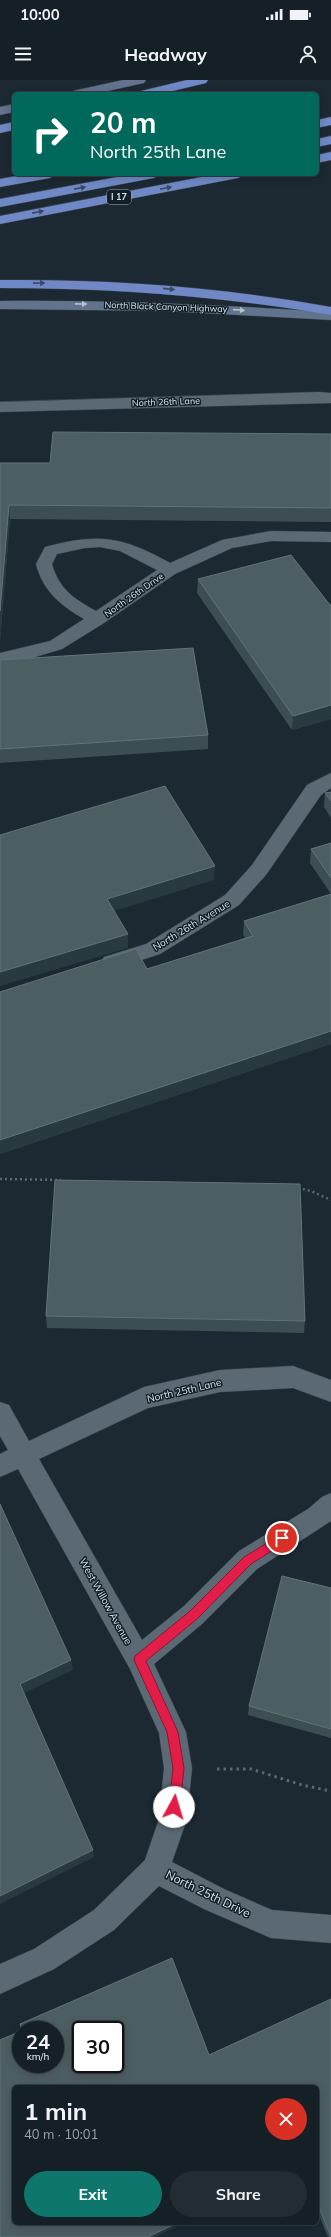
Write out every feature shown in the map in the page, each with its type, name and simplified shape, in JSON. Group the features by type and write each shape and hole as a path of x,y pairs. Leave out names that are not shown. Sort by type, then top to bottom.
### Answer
{"highway":[{"path":"153,92 202,80"},
{"path":"319,124 331,121"},
{"path":"0,129 12,126"},
{"path":"319,143 331,140"},
{"path":"319,159 331,156"},
{"path":"0,183 39,176"},
{"path":"0,203 143,176"},
{"name":"I 17","path":"0,220 228,176"},
{"path":"0,284 50,283 160,288 242,297 331,311"}],"main road":[{"path":"86,92 140,80"},
{"path":"0,111 12,108"},
{"name":"North Black Canyon Highway","path":"0,305 113,305 204,308 331,316"}],"street":[{"name":"North 26th Lane","path":"0,407 319,397 331,398"},
{"name":"North 26th Drive","path":"0,658 15,657 56,646 169,570 228,544 272,536 331,537"},
{"name":"North 26th Drive","path":"98,619 63,600 46,578 44,564 51,551 72,544 103,542 134,550 169,570"},
{"name":"North 26th Avenue","path":"94,968 153,949 232,900 259,870 282,834 314,790 331,779"},
{"name":"North 25th Lane","path":"0,1466 144,1398 220,1381 293,1377 331,1391"},
{"name":"West Willow Avenue","path":"0,1413 139,1660 172,1732 178,1768 173,1819 156,1869"},
{"path":"139,1660 193,1615 248,1560 317,1517 331,1504"},
{"name":"North 25th Drive","path":"0,1979 44,1959 104,1920 156,1869 214,1899 271,1924 331,1929"}],"path":[{"path":"0,1179 66,1180"},
{"path":"296,1188 311,1191 331,1200"},
{"path":"178,1768 250,1769 302,1785 331,1791"}],"building":[{"path":"53,432 331,434 331,508 9,505 0,611 0,463 50,463"},
{"path":"291,555 331,605 331,705 293,716 198,579"},
{"path":"193,648 208,735 0,749 0,660"},
{"path":"165,786 215,866 107,899 128,934 0,972 0,835"},
{"path":"331,792 331,801 325,793"},
{"path":"331,843 331,878 311,849"},
{"path":"331,894 331,1031 0,1140 0,992 136,949 147,969 253,936 244,921"},
{"path":"55,1180 300,1184 305,1321 46,1316"},
{"path":"0,1504 71,1660 20,1684 93,1850 0,1896"},
{"path":"282,1576 331,1588 331,1729 249,1706"},
{"path":"172,1958 209,2055 331,1999 331,2237 319,2207 319,2085 12,2085 12,2225 173,2225 148,2237 0,2237 0,2040 12,2035 12,2073 64,2073 64,2021 27,2021"}],"route":[{"path":"174,1807 178,1768 172,1732 139,1660 193,1615 248,1560 282,1538"}]}
